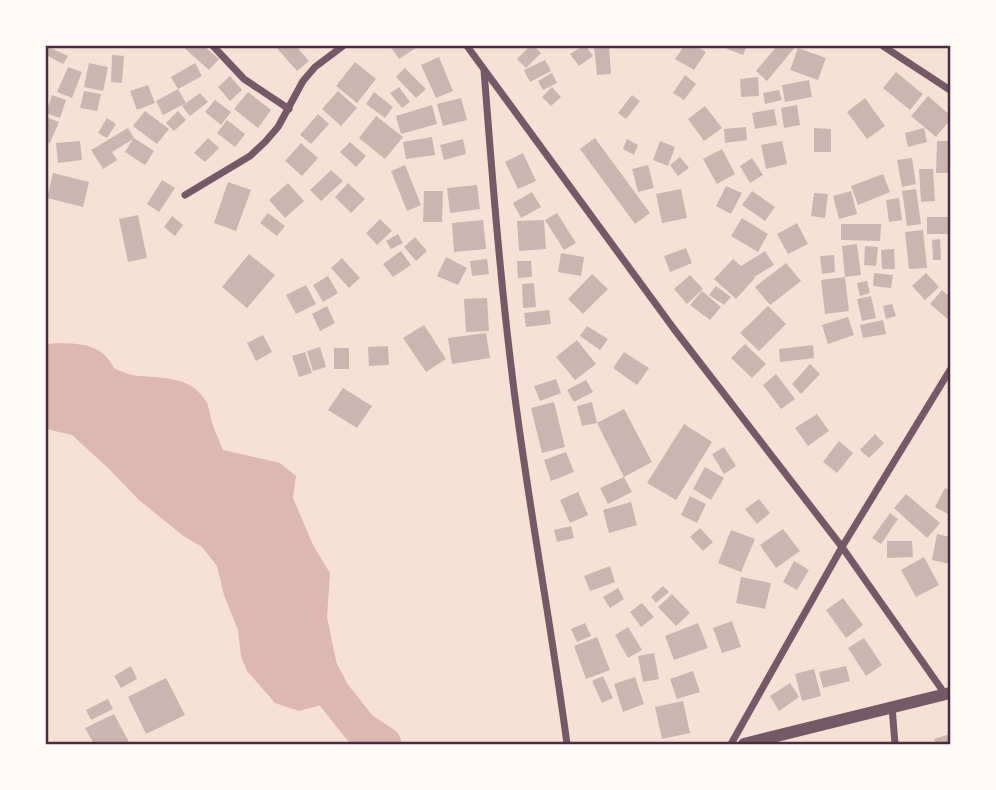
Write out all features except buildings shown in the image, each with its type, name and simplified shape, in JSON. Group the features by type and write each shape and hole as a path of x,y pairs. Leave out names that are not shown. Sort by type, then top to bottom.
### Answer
{"street":[{"path":"213,46 244,79 289,109"},
{"path":"185,195 250,156 265,142 278,127 303,81 343,46"},
{"path":"467,46 674,329 842,547 948,694 744,744"},
{"path":"883,46 950,90"},
{"path":"484,69 513,381 567,744"},
{"path":"732,744 842,547 950,370"},
{"path":"892,707 895,744"}],"shaded area":[{"path":"46,344 91,347 103,354 114,368 127,374 178,380 194,388 207,403 223,450 280,463 296,476 293,498 314,547 330,573 327,617 340,680 333,694 321,705 299,711 275,703 247,671 241,656 238,630 224,595 217,566 202,547 182,535 139,500 72,435 46,429"}],"waterway":[{"path":"311,652 333,694 360,728 384,744"}]}
